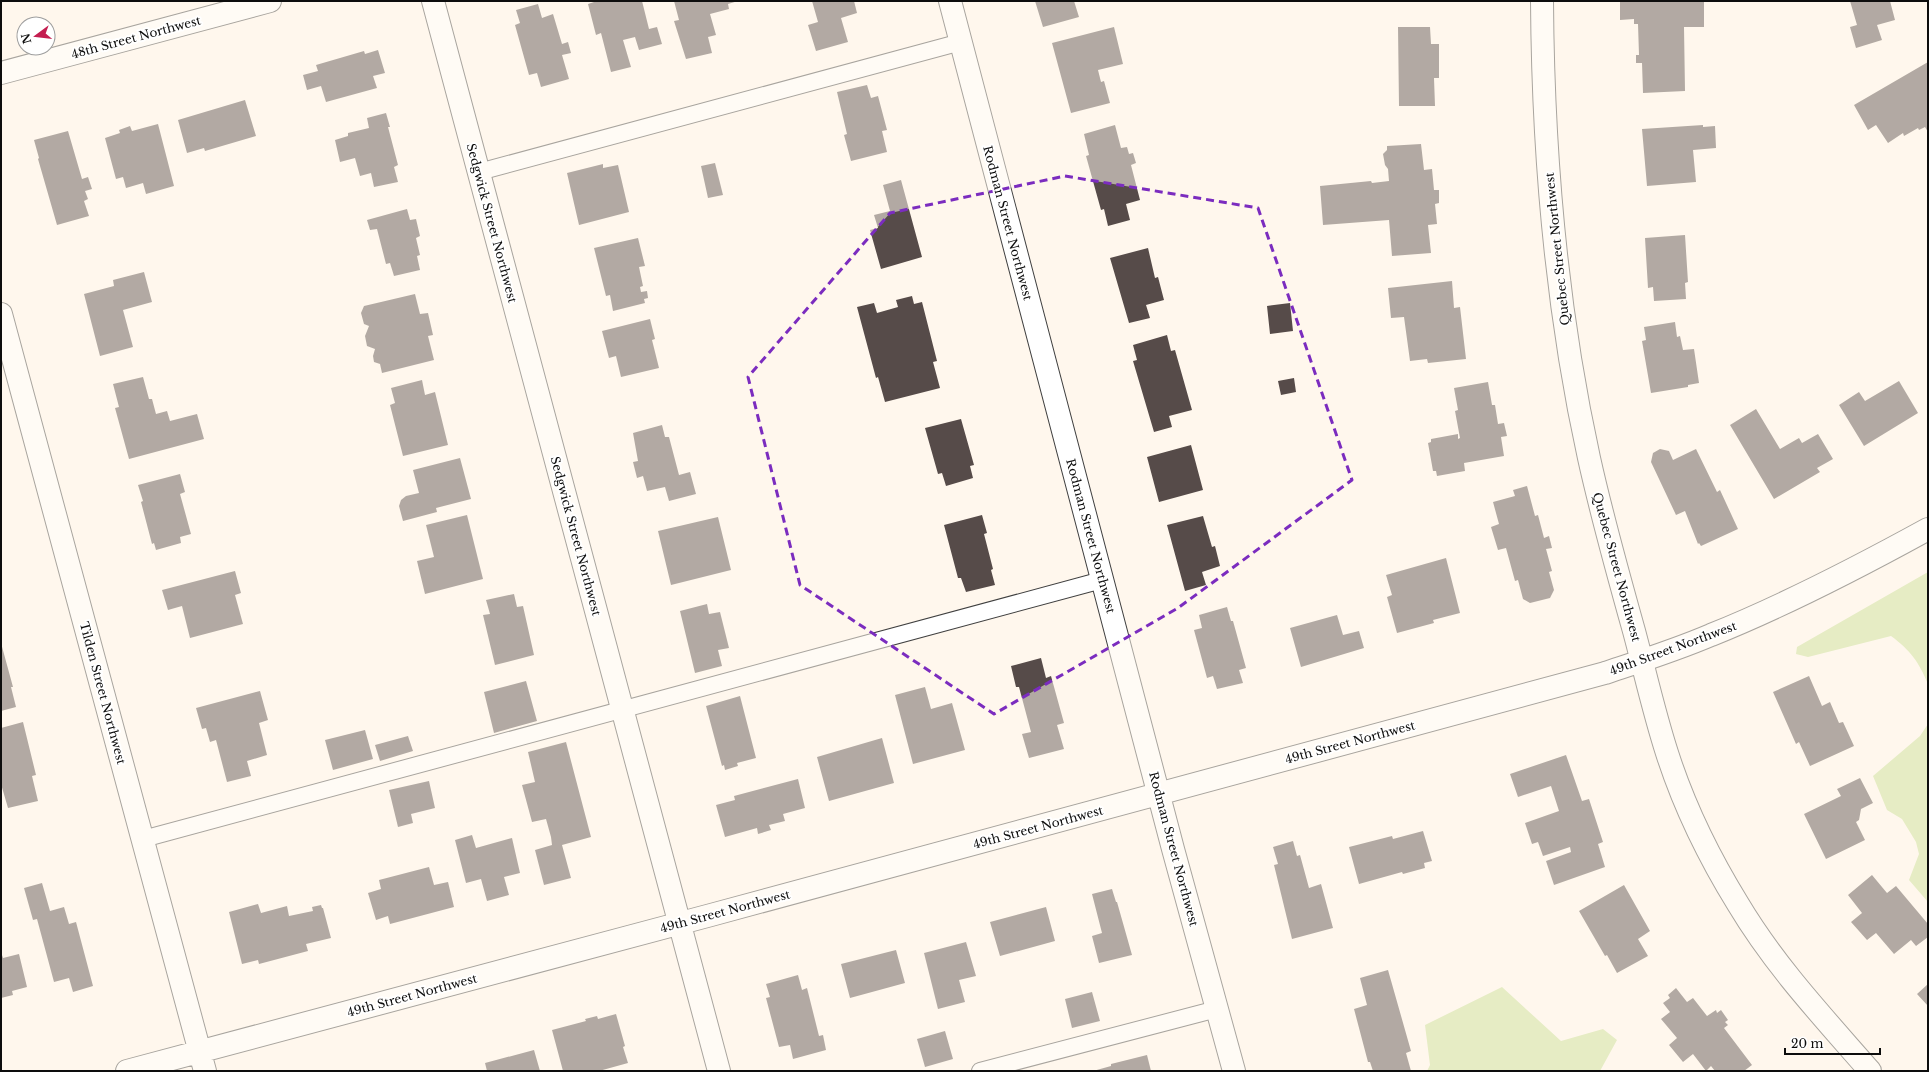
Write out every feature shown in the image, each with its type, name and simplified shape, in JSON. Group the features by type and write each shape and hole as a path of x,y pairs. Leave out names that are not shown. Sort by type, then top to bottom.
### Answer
{"street":[{"name":"48th Street Northwest","path":"1,73 270,1"},
{"name":"Sedgwick Street Northwest","path":"433,1 720,1071"},
{"name":"Rodman Street Northwest","path":"950,1 1102,580 1234,1071"},
{"name":"Quebec Street Northwest","path":"1542,1 1544,99 1550,197 1565,326 1589,458 1612,555 1666,752 1710,854 1737,903 1776,963 1870,1071"},
{"name":"Tilden Street Northwest","path":"1,314 202,1061"},
{"name":"49th Street Northwest","path":"127,1071 202,1061 680,924 1642,662 1712,635 1783,604 1868,562 1928,529"}],"lane":[{"path":"479,172 960,42"},
{"path":"143,839 1102,580"},
{"path":"980,1071 1217,1009"}],"highlighted area":[{"path":"1065,176 1258,208 1352,480 1178,608 994,714 800,585 748,377 890,213"}],"green space":[{"path":"1928,572 1928,684 1913,657 1904,646 1891,636 1808,657 1796,654 1797,647"},
{"path":"1928,724 1928,902 1909,880 1919,854 1916,842 1902,819 1887,810 1873,776 1920,736"},
{"path":"1502,987 1561,1041 1603,1029 1617,1040 1600,1071 1427,1071 1430,1065 1425,1025"}],"building":[{"path":"597,1 642,1 649,29 657,27 662,44 639,50 635,37 623,40 631,67 611,72 601,33 596,35 588,4"},
{"path":"674,1 738,1 728,4 729,9 710,14 716,35 708,37 712,53 686,59 674,21 679,20"},
{"path":"812,1 854,1 857,13 841,18 848,42 816,51 808,25 818,22"},
{"path":"1035,1 1074,1 1079,17 1043,27"},
{"path":"1620,1 1704,1 1704,27 1684,27 1685,91 1643,93 1642,63 1636,63 1636,55 1639,55 1638,24 1634,24 1634,19 1620,20"},
{"path":"1850,1 1890,1 1895,20 1877,25 1882,40 1856,48 1850,27 1857,25"},
{"path":"538,4 542,18 553,14 562,44 568,42 571,53 562,55 569,79 541,87 537,73 529,75 515,25 520,23 516,10"},
{"path":"1114,27 1123,64 1098,70 1101,82 1104,81 1110,103 1071,113 1052,43"},
{"path":"1398,27 1430,27 1431,44 1439,44 1439,78 1434,78 1435,106 1399,106"},
{"path":"378,50 385,73 373,76 377,88 326,102 321,86 307,90 303,75 318,71 316,65 364,51 365,54"},
{"path":"1928,62 1928,132 1925,127 1919,130 1918,128 1904,136 1903,133 1888,143 1876,125 1868,130 1854,105"},
{"path":"867,85 871,98 878,96 887,130 882,131 887,152 851,161 844,135 847,134 837,92"},
{"path":"245,100 256,136 205,151 204,148 187,153 178,120"},
{"path":"386,113 398,165 394,167 398,182 374,187 371,173 360,176 355,158 340,162 335,140 348,136 348,133 369,128 367,118"},
{"path":"158,124 174,186 146,194 143,183 126,188 123,177 116,179 105,138 120,133 119,130 130,126 132,131"},
{"path":"1115,125 1121,148 1127,147 1129,154 1133,153 1136,163 1131,165 1140,200 1126,204 1130,220 1108,226 1104,209 1101,210 1086,156 1089,155 1084,134"},
{"path":"1703,125 1703,127 1715,126 1716,148 1693,150 1696,182 1647,186 1642,129"},
{"path":"68,131 82,179 88,177 92,189 85,191 88,199 84,201 89,216 57,225 34,140"},
{"path":"1421,144 1424,170 1432,169 1434,190 1439,190 1439,203 1435,204 1437,224 1428,225 1431,253 1392,256 1389,220 1323,225 1320,186 1371,181 1372,183 1389,181 1388,169 1385,165 1383,154 1387,150 1387,146"},
{"path":"715,163 723,195 708,198 701,166"},
{"path":"603,164 603,168 618,165 629,212 579,225 567,173"},
{"path":"901,180 922,257 881,269 870,230 878,228 874,215 890,211 883,185"},
{"path":"407,209 410,220 416,219 420,236 416,238 420,255 417,256 420,270 394,276 390,263 386,264 377,229 370,230 367,220"},
{"path":"1685,235 1688,282 1685,283 1686,299 1654,301 1653,287 1648,288 1645,238"},
{"path":"638,238 645,266 639,267 643,286 640,287 641,292 647,291 648,298 644,299 645,303 613,311 610,295 606,296 594,248"},
{"path":"1148,248 1155,278 1158,277 1164,300 1146,305 1150,318 1129,323 1110,258"},
{"path":"144,272 152,302 123,310 133,347 100,356 84,294 114,286 113,280"},
{"path":"1452,281 1454,308 1460,307 1466,359 1428,363 1427,359 1410,361 1404,317 1391,318 1388,288"},
{"path":"415,294 420,314 428,313 433,335 428,336 434,360 382,373 380,364 374,362 373,356 375,349 367,346 365,336 369,326 364,324 361,313 364,306"},
{"path":"912,296 914,304 922,302 937,361 933,362 940,388 885,402 878,377 876,378 857,307 874,303 877,313 898,307 896,300"},
{"path":"1290,303 1293,331 1270,334 1267,306"},
{"path":"650,319 655,339 652,340 659,368 621,377 616,356 609,358 602,331"},
{"path":"1675,322 1677,337 1680,336 1683,350 1694,349 1699,383 1688,385 1688,387 1651,393 1642,341 1646,340 1644,327"},
{"path":"1167,335 1171,351 1175,350 1192,410 1169,416 1172,427 1154,432 1133,361 1137,360 1133,345"},
{"path":"143,377 149,399 152,399 156,414 167,411 170,421 197,414 204,439 129,459 115,408 119,407 113,384"},
{"path":"1294,378 1296,392 1281,395 1278,381"},
{"path":"422,380 425,395 435,392 448,445 403,456 390,405 395,403 391,388"},
{"path":"1899,381 1918,413 1864,446 1839,405 1859,392 1865,401"},
{"path":"1488,382 1492,405 1495,405 1498,424 1504,423 1507,436 1501,437 1504,456 1464,463 1465,471 1437,476 1436,471 1433,471 1428,443 1431,442 1431,439 1458,434 1458,439 1460,438 1455,411 1458,410 1454,388"},
{"path":"1756,409 1780,449 1799,438 1802,443 1818,434 1833,459 1817,468 1820,472 1774,499 1730,425"},
{"path":"961,419 974,465 970,466 973,478 946,486 942,473 938,474 925,428"},
{"path":"662,425 665,437 669,437 679,475 690,472 696,494 669,501 665,487 647,491 643,476 637,478 633,462 638,461 633,433"},
{"path":"1191,445 1203,490 1159,502 1147,457"},
{"path":"1660,449 1669,451 1673,460 1696,449 1717,492 1720,490 1738,529 1701,546 1699,543 1698,544 1685,511 1676,515 1651,462 1653,453"},
{"path":"460,458 471,499 436,508 437,512 403,521 399,506 401,500 406,496 419,493 413,470"},
{"path":"180,474 185,492 180,494 191,534 180,537 181,543 156,550 154,543 152,544 138,485"},
{"path":"1527,486 1535,516 1538,515 1544,538 1549,536 1552,548 1546,549 1552,571 1549,572 1554,590 1550,598 1530,603 1523,599 1518,580 1515,581 1506,548 1498,550 1491,527 1499,524 1493,502 1515,496 1513,490"},
{"path":"467,515 483,579 425,594 417,561 434,557 426,525"},
{"path":"982,515 987,533 984,534 993,569 991,570 995,585 966,592 961,578 958,578 944,525"},
{"path":"1203,516 1212,547 1215,546 1220,566 1202,572 1206,585 1185,591 1167,525"},
{"path":"718,517 731,570 671,585 658,531"},
{"path":"1446,558 1460,613 1433,620 1434,623 1397,633 1387,597 1392,595 1386,575"},
{"path":"235,571 241,593 235,595 243,624 190,638 182,606 168,610 162,590"},
{"path":"514,594 517,607 523,606 534,655 495,665 483,615 490,614 486,600"},
{"path":"707,604 709,614 720,612 729,648 718,650 722,666 695,673 680,611"},
{"path":"1227,607 1231,621 1233,621 1246,668 1239,670 1243,683 1217,689 1213,676 1207,678 1194,630 1202,628 1199,615"},
{"path":"1337,615 1343,635 1359,631 1364,648 1301,667 1290,628"},
{"path":"1,643 13,687 11,687 16,707 1,711"},
{"path":"1041,658 1046,678 1051,676 1064,723 1057,725 1064,749 1029,758 1022,734 1031,732 1019,687 1016,687 1011,666"},
{"path":"1809,676 1822,706 1830,702 1839,723 1843,722 1854,746 1810,766 1799,742 1796,744 1773,692"},
{"path":"526,681 537,721 494,733 484,692"},
{"path":"925,687 931,709 952,703 965,750 913,764 895,695"},
{"path":"260,691 268,720 259,723 267,755 247,761 251,776 227,782 216,740 210,742 206,728 202,729 196,708"},
{"path":"740,696 756,758 737,763 738,766 725,770 724,765 722,766 706,706"},
{"path":"23,722 36,775 32,776 38,801 8,808 1,784 1,728"},
{"path":"365,730 373,759 333,770 325,740"},
{"path":"408,736 413,751 380,761 375,745"},
{"path":"882,738 894,783 829,801 817,757"},
{"path":"566,742 591,837 562,845 571,878 544,885 535,850 552,845 551,837 546,819 532,822 522,785 535,782 528,752"},
{"path":"1566,755 1582,801 1589,799 1603,842 1598,844 1605,867 1554,885 1546,861 1571,852 1570,847 1543,856 1538,842 1532,844 1525,823 1559,811 1551,786 1518,797 1510,774"},
{"path":"1860,778 1873,803 1861,809 1859,820 1856,822 1865,840 1826,859 1804,814 1841,796 1837,789"},
{"path":"798,779 805,808 783,814 785,821 769,825 771,830 758,834 757,828 725,837 716,805 735,800 734,796"},
{"path":"429,781 435,808 411,814 413,823 398,827 389,790"},
{"path":"1423,831 1432,861 1424,863 1425,868 1403,874 1402,872 1359,884 1349,847 1392,836 1393,839"},
{"path":"472,835 476,848 512,838 520,873 504,877 509,895 487,901 481,879 466,883 455,840"},
{"path":"1293,841 1297,856 1300,855 1309,888 1321,884 1333,928 1292,939 1274,865 1278,864 1273,847"},
{"path":"429,867 434,885 448,882 454,907 390,924 388,916 376,920 368,893 381,889 379,880"},
{"path":"1872,875 1887,893 1896,886 1928,924 1928,937 1916,946 1911,940 1894,954 1876,933 1867,940 1851,922 1862,913 1848,895"},
{"path":"42,883 50,911 64,907 69,924 76,922 93,986 73,992 69,978 54,982 37,919 33,920 24,888"},
{"path":"1624,885 1650,931 1638,939 1648,956 1617,973 1607,955 1605,956 1579,911"},
{"path":"1112,889 1132,955 1099,963 1092,936 1102,933 1092,894"},
{"path":"258,904 261,913 287,906 289,916 313,911 312,907 321,905 331,938 306,944 308,951 259,964 258,960 242,964 229,912"},
{"path":"1046,907 1055,941 1000,956 990,922"},
{"path":"966,942 976,976 959,980 965,1002 938,1009 924,953"},
{"path":"896,950 905,983 850,998 841,964"},
{"path":"1,952 3,958 19,954 27,987 12,991 13,995 1,998"},
{"path":"1388,970 1411,1051 1406,1053 1411,1071 1373,1071 1370,1062 1368,1062 1354,1009 1367,1005 1360,978"},
{"path":"798,975 802,990 807,988 819,1036 823,1035 826,1050 793,1059 790,1045 779,1047 766,998 770,997 766,984"},
{"path":"1928,984 1928,1006 1917,994"},
{"path":"1676,988 1687,1002 1693,998 1707,1016 1716,1010 1717,1013 1721,1010 1728,1020 1725,1022 1728,1025 1724,1028 1752,1065 1744,1071 1715,1071 1711,1066 1706,1071 1693,1054 1683,1062 1669,1045 1677,1038 1661,1019 1670,1012 1663,1003 1670,998 1668,995"},
{"path":"1092,992 1100,1021 1072,1028 1065,999"},
{"path":"616,1014 628,1063 599,1071 563,1071 552,1030 586,1021 585,1019 597,1016 598,1019"},
{"path":"945,1031 953,1059 925,1067 917,1039"},
{"path":"534,1050 540,1071 487,1071 485,1063"},
{"path":"1147,1055 1151,1071 1093,1071 1111,1066 1111,1064"}]}
